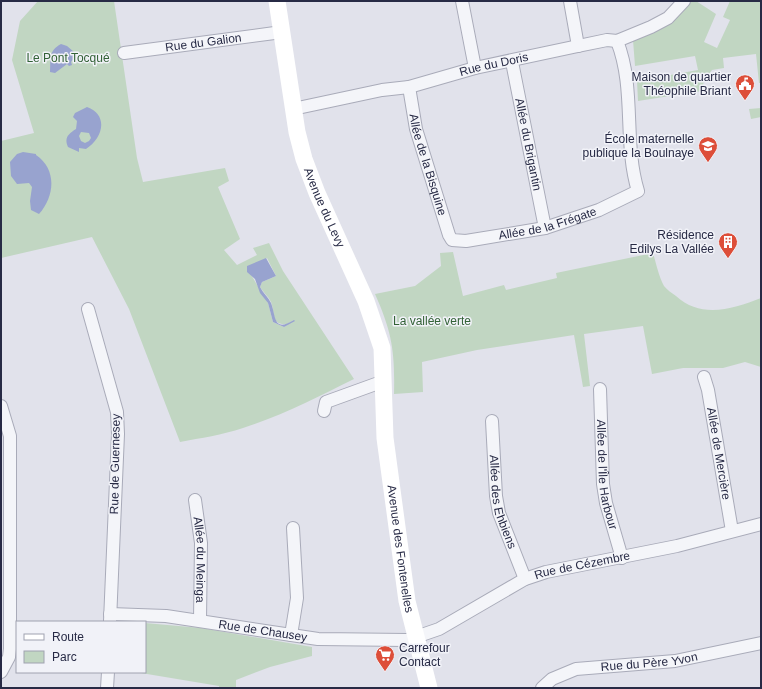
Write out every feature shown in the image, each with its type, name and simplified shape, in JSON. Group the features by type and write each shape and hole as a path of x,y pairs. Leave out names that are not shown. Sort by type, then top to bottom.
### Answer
{"street":[{"name":"Avenue du Levy","path":"277,1 297,132 309,172 366,301 376,328 382,348 384,408"},
{"path":"462,1 475,68"},
{"path":"570,1 578,46"},
{"name":"Rue du Doris","path":"293,109 382,90 409,87 475,68 512,62 578,46 607,40 617,41 651,27 668,18 684,1"},
{"name":"Rue du Galion","path":"124,53 282,32"},
{"name":"Allée de la Frégate","path":"452,240 466,241 545,228 599,210 638,191 634,178 631,151 628,89 617,41"},
{"name":"Allée du Brigantin","path":"512,62 545,228"},
{"name":"Allée de la Bisquine","path":"409,87 416,129 449,235 452,240"},
{"name":"Rue de Guernesey","path":"88,309 117,412 118,434 110,618"},
{"name":"Allée de Mercière","path":"704,377 708,390 732,531"},
{"path":"324,411 326,402 384,381"},
{"name":"Allée de l'Île Harbour","path":"600,389 603,484 606,503 622,558"},
{"path":"1,406 10,436 6,542 9,657 1,672"},
{"name":"Avenue des Fontenelles","path":"384,408 385,438 403,578 407,601 430,688"},
{"name":"Allée des Ehbiens","path":"492,421 496,496 499,513 525,579"},
{"name":"Allée du Meinga","path":"195,500 201,543 200,620"},
{"name":"Rue de Cézembre","path":"416,637 439,629 525,579 546,572 622,558 761,524"},
{"path":"291,635 297,598 293,528"},
{"name":"Rue de Chausey","path":"110,618 166,616 291,635 342,641 407,640 416,637"},
{"name":"Rue du Père Yvon","path":"542,688 552,679 576,670 674,661 761,642"},
{"path":"107,688 108,673"}],"green space":[{"name":"Le Pont Tocqué","path":"38,1 114,1 137,158 143,182 225,168 229,181 218,187 240,239 224,250 237,265 257,255 253,248 269,243 283,271 354,379 271,418 227,433 180,442 129,309 92,237 1,258 1,141 34,133 12,60 20,21","holes":["267,258 276,276 262,282 260,287 271,302 274,318 278,323 287,324 294,320 284,327 273,322 268,303 247,268"]},
{"path":"691,1 696,1 716,14 704,42 717,48 730,20 723,17 730,1 761,1 761,83 759,83 756,54 723,58 724,68 712,70 704,80 702,91 638,101 637,81 698,70 695,56 635,66 633,40 651,33 665,25 678,15"},
{"path":"761,108 761,117 751,119 749,109"},
{"name":"La vallée verte","path":"453,252 463,296 504,285 506,290 557,278 556,273 653,253 664,286 686,303 696,308 717,310 739,306 761,298 761,367 745,362 723,368 683,368 652,374 643,326 584,334 590,386 583,387 574,335 477,350 422,362 423,392 394,394 394,366 389,331 375,294 415,286 441,266 440,253"},
{"path":"146,623 201,628 312,647 312,656 270,667 236,680 236,688 219,688 219,686 141,673 146,673"}],"water":[{"path":"61,44 67,46 74,52 74,58 71,62 72,65 69,66 67,64 55,73 50,72 50,59 52,53"},
{"path":"87,107 99,115 101,121 100,133 96,139 86,149 79,148 79,152 68,147 66,141 69,135 76,129 77,121 73,117 75,113","holes":["81,132 89,133 91,138 89,141 85,143 81,141 79,136"]},
{"path":"23,152 36,154 48,168 50,175 51,191 39,214 31,210 30,201 32,187 29,183 17,184 11,176 10,162 17,154"},
{"path":"266,258 276,276 262,282 260,287 271,303 276,321 279,324 282,325 294,320 295,321 284,327 273,322 268,303 260,293 255,279 247,272 247,266"}],"place":[{"name":"Maison de quartier Théophile Briant","path":"745,101"},
{"name":"École maternelle publique la Boulnaye","path":"708,163"},
{"name":"Résidence Edilys La Vallée","path":"728,259"},
{"name":"Carrefour Contact","path":"385,672"}]}
